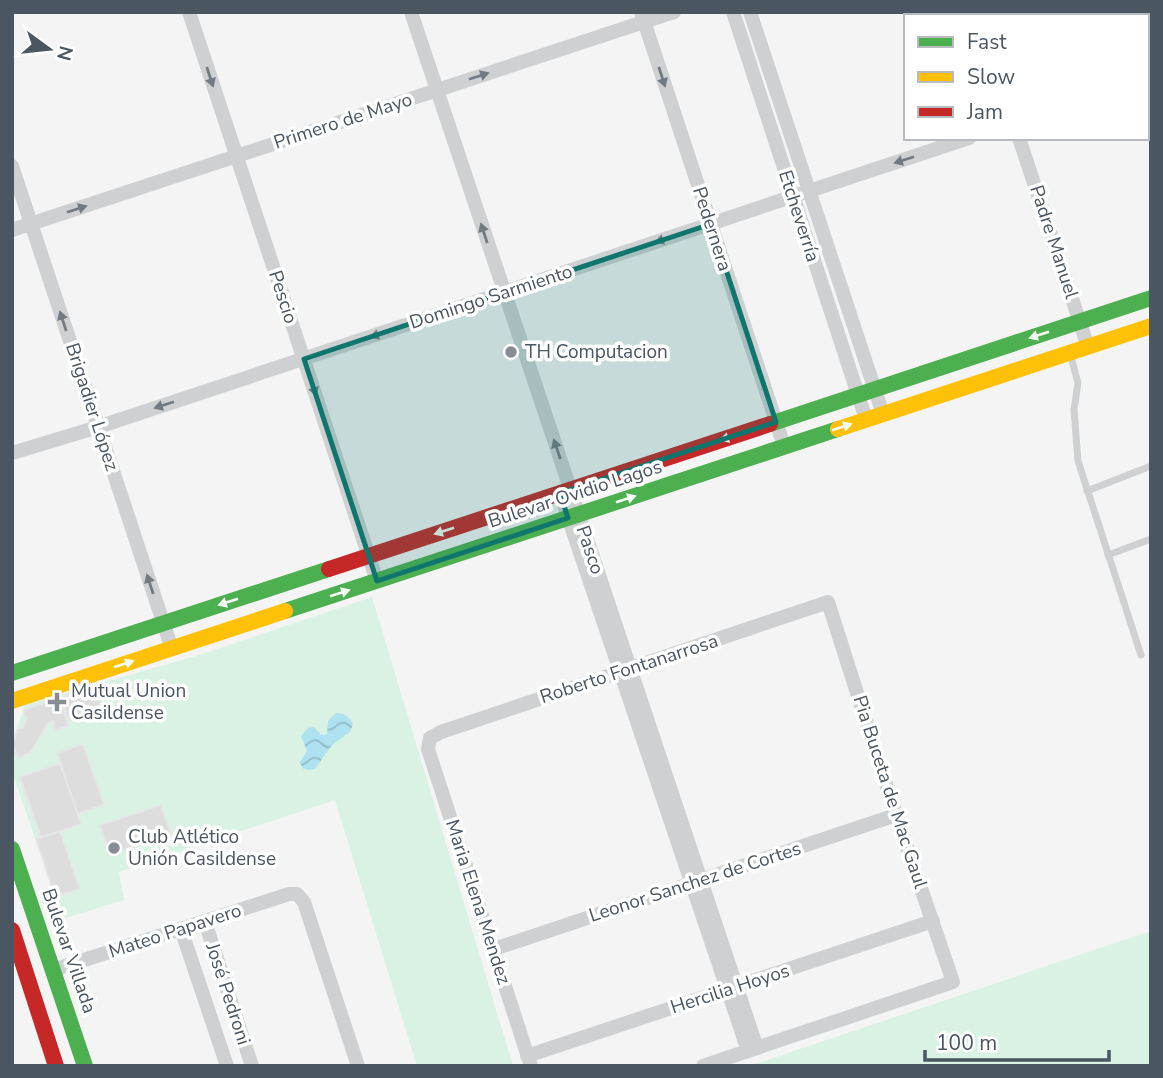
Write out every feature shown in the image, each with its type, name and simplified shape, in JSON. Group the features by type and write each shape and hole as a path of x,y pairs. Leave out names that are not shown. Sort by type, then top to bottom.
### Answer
{"main road":[{"name":"Bulevar Ovidio Lagos","path":"12,673 1151,298"},
{"name":"Bulevar Ovidio Lagos","path":"12,701 1151,326"},
{"name":"Bulevar Villada","path":"12,849 85,1066"},
{"path":"12,930 56,1066"}],"street":[{"name":"Pescio","path":"189,12 377,581"},
{"name":"Pasco","path":"411,12 504,292 573,516 753,1049"},
{"name":"Primero de Mayo","path":"12,230 437,90 643,17 674,12"},
{"name":"Etcheverría","path":"733,12 866,419"},
{"name":"Etcheverría","path":"750,12 883,414"},
{"name":"Pedernera","path":"643,17 784,446"},
{"name":"Domingo Sarmiento","path":"12,453 98,427 963,140"},
{"name":"Padre Manuel","path":"1020,140 1088,347"},
{"name":"Brigadier López","path":"12,166 172,649"},
{"name":"Roberto Fontanarrosa","path":"430,737 828,602"},
{"name":"Pia Buceta de Mac Gaul","path":"753,1049 953,982 828,602"},
{"name":"Maria Elena Mendez","path":"430,737 429,748 529,1061"},
{"name":"Leonor Sanchez de Cortes","path":"494,949 896,815"},
{"name":"Mateo Papavero","path":"53,970 289,894 297,894 304,902 358,1066"},
{"path":"12,923 35,916"},
{"name":"Hercilia Hoyos","path":"529,1061 732,988 933,921"},
{"name":"José Pedroni","path":"205,922 252,1066"},
{"name":"José Pedroni","path":"181,929 227,1066"},
{"path":"703,1066 753,1049"}],"lane":[{"path":"1070,353 1078,383 1074,410 1077,461 1141,655"},
{"path":"1087,491 1151,467"},
{"path":"1108,555 1151,539"}],"highlighted area":[{"path":"711,224 776,422 560,493 568,518 377,581 304,359"}],"green space":[{"name":"Club Atlético Unión Casildense","path":"372,597 513,1066 417,1066 335,800 119,872 124,900 63,919 12,772 12,743 25,705 199,655"},
{"path":"1151,931 1151,1066 749,1066"}],"water":[{"path":"336,713 344,714 350,719 353,724 350,732 332,745 315,769 302,768 300,762 307,751 301,736 308,728 314,727 321,735 327,734 328,721"}],"building":[{"path":"96,687 102,708 68,719 62,698"},
{"path":"59,698 69,726 55,730 53,721 48,723 31,752 20,758 12,743 18,729 23,728 27,718 24,714 26,709"},
{"path":"83,744 104,805 78,814 57,753"},
{"path":"60,763 81,824 41,838 20,777"},
{"path":"161,805 171,834 110,855 100,825"},
{"path":"60,831 80,889 55,897 36,839"}],"traffic: fast":[{"path":"770,424 1151,298"},
{"path":"285,611 838,429"},
{"path":"12,673 329,569"},
{"path":"12,849 85,1066"}],"traffic: slow":[{"path":"838,429 1151,326"},
{"path":"12,701 285,611"}],"traffic: jam":[{"path":"329,569 770,424"},
{"path":"12,930 56,1066"}],"place":[{"name":"TH Computacion","path":"511,352"},
{"name":"Mutual Union Casildense","path":"57,702"},
{"name":"Club Atlético Unión Casildense","path":"114,848"}]}
